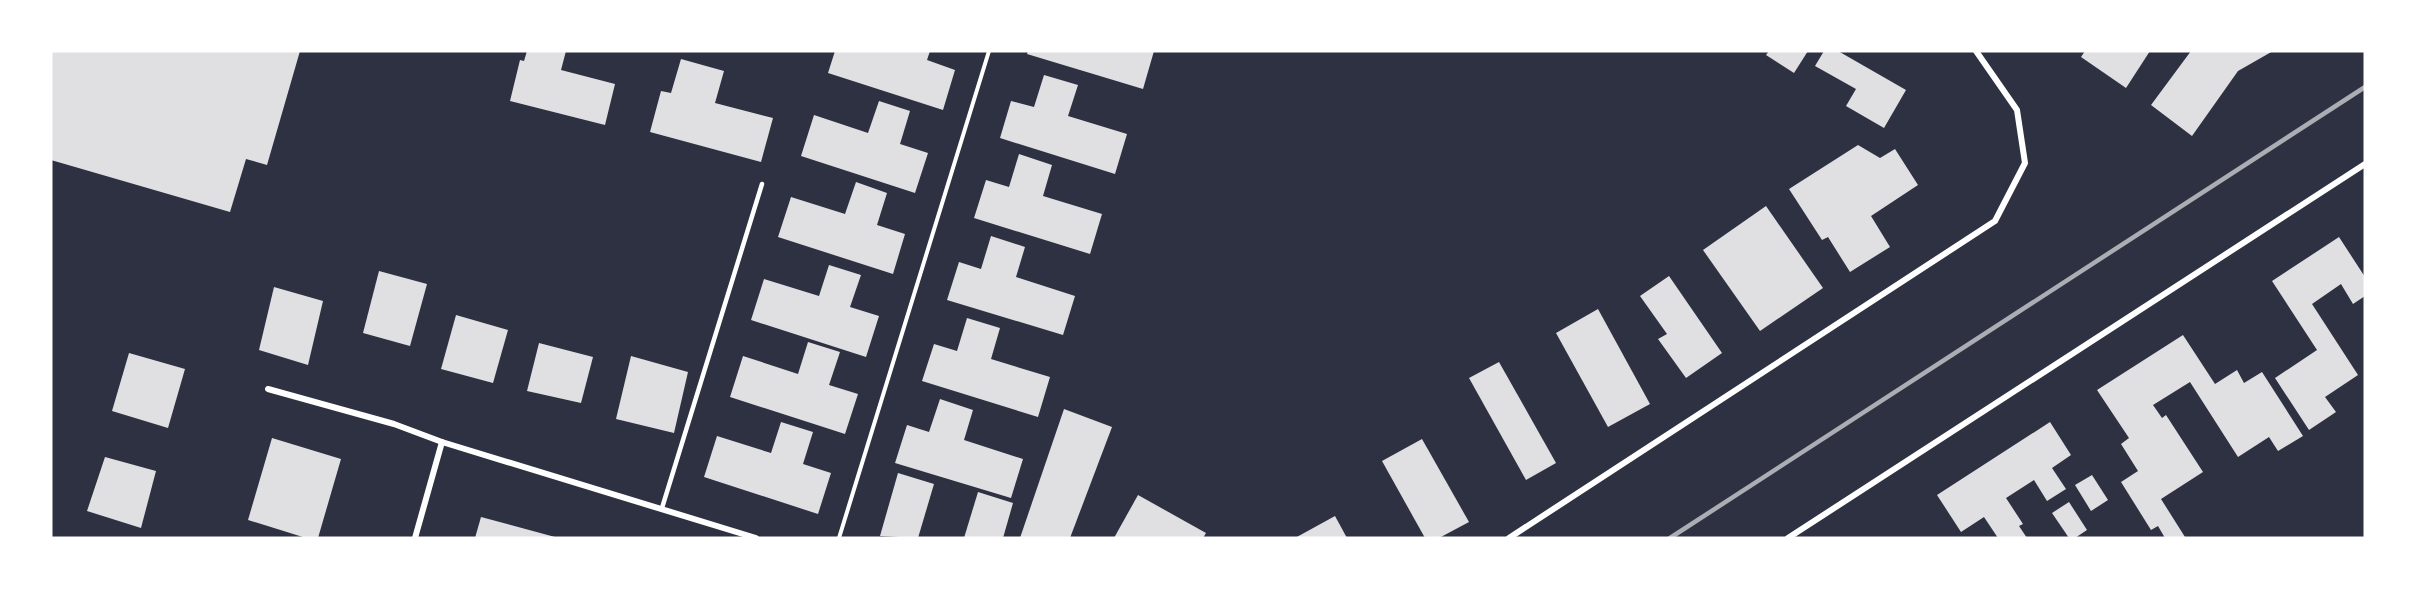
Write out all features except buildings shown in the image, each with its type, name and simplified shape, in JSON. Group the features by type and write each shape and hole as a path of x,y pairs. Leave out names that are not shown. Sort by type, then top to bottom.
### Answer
{"street":[{"path":"1509,538 1995,221 2025,164 2017,110 1976,51"},
{"path":"1788,538 2365,164"},
{"path":"268,389 394,424 442,442 756,538"},
{"path":"415,538 442,442"}],"lane":[{"path":"662,508 762,184"}],"path":[{"path":"839,538 989,51"}],"railway":[{"path":"1670,538 2365,87"}]}
